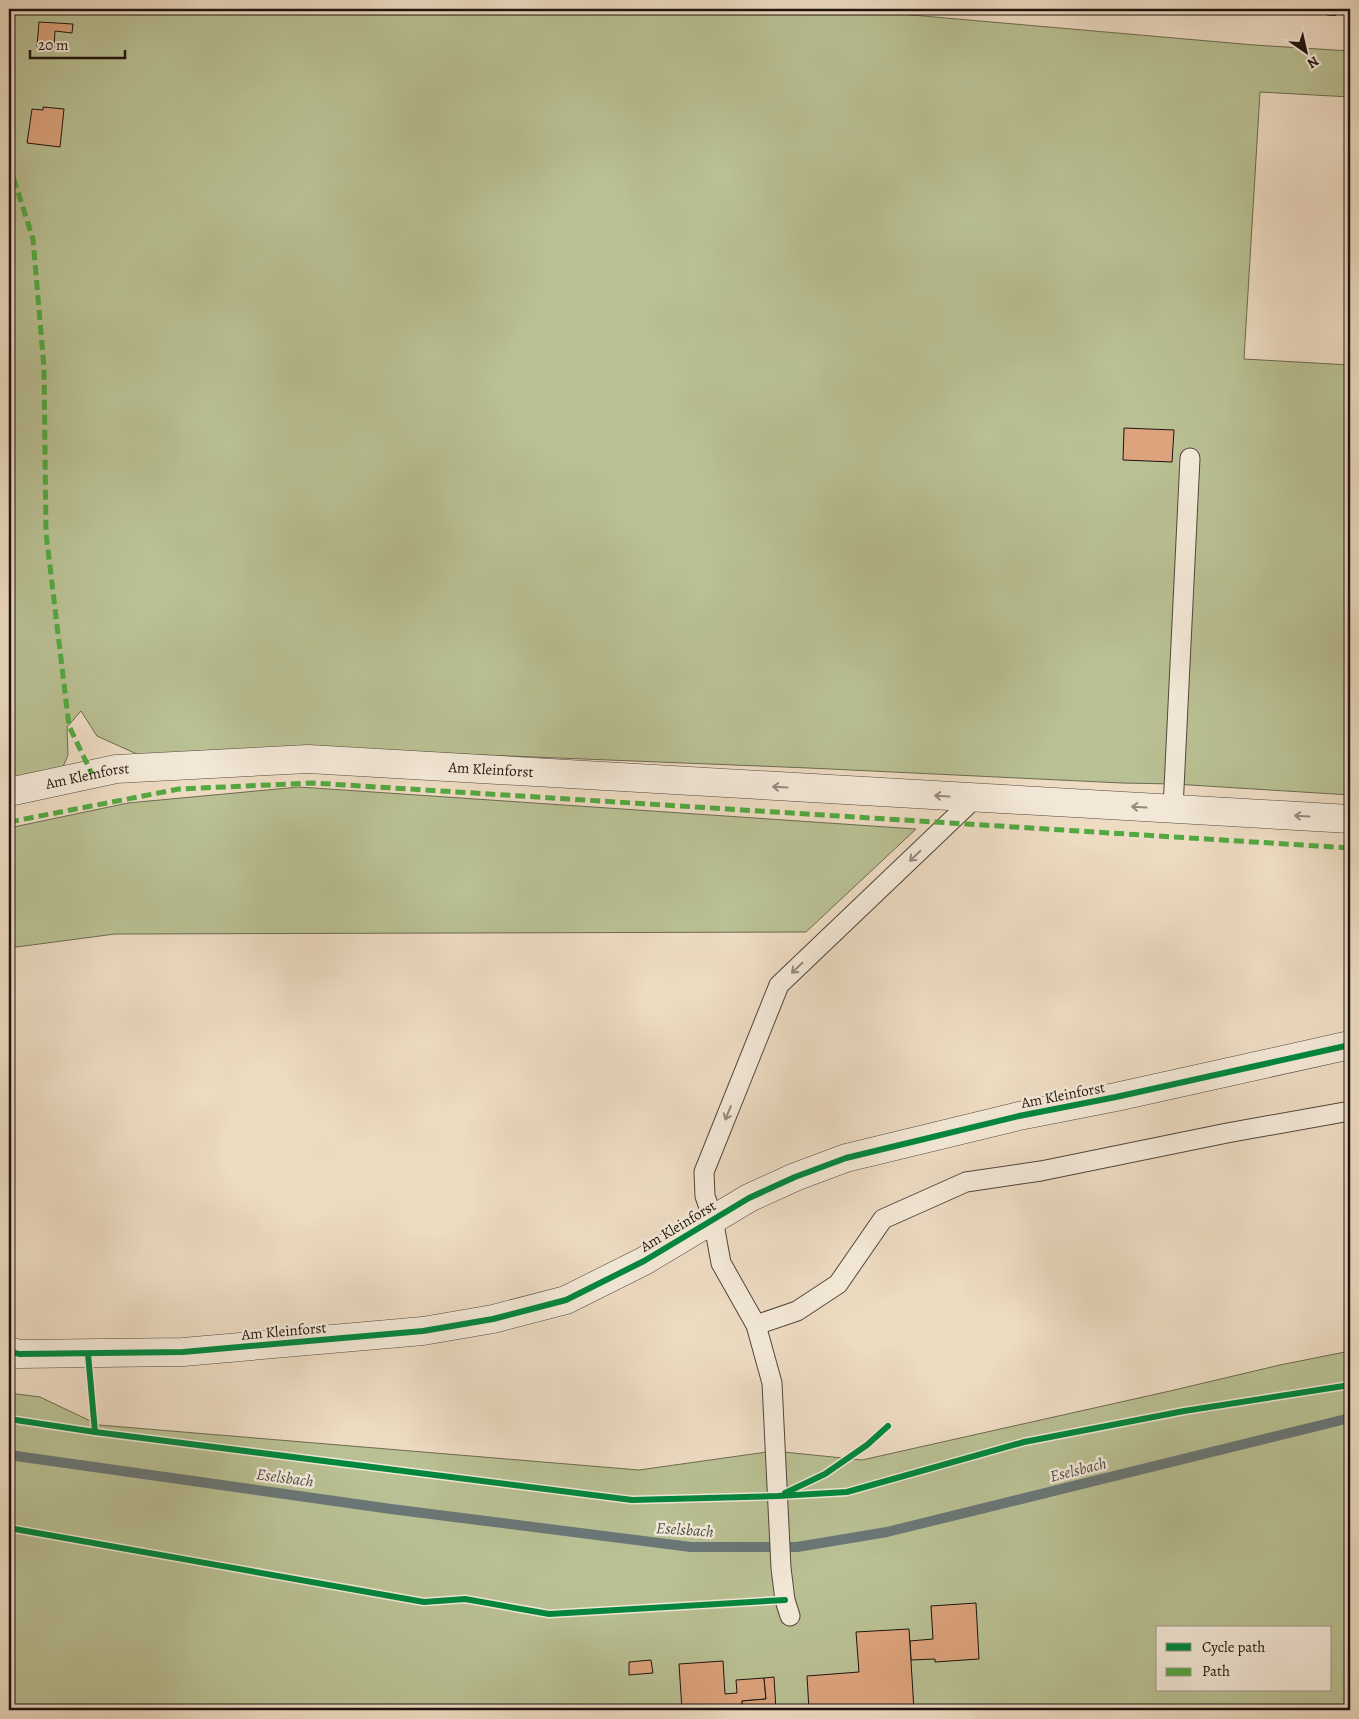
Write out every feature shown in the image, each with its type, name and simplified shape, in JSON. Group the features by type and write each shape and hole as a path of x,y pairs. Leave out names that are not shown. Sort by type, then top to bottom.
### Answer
{"street":[{"name":"Am Kleinforst","path":"9,792 116,769 308,759 1350,819"},
{"name":"Am Kleinforst","path":"9,1351 19,1354 182,1352 423,1332 493,1320 566,1300 644,1261 750,1198 786,1181 846,1158 1019,1116 1350,1046"}],"lane":[{"path":"1173,809 1190,458"},
{"name":"Am Kleinforst","path":"790,1616 781,1568 772,1383 756,1325 721,1263 713,1219 705,1196 704,1172 779,985 975,798"},
{"path":"756,1325 797,1312 838,1284 883,1218 966,1182 1041,1171 1218,1134 1350,1111"}],"green space":[{"path":"9,9 843,9 1254,45 1350,51 1350,97 1260,92 1244,359 1350,365 1350,795 1174,784 284,747 139,755 97,736 81,711 67,727 68,755 60,774 9,785"},
{"path":"299,787 916,829 806,932 115,934 9,948 9,828 128,803"},
{"path":"1350,1351 1350,1710 9,1710 9,1393 40,1397 99,1425 639,1470 774,1451 862,1460 1280,1365"}],"building":[{"path":"39,22 73,24 72,33 55,31 54,48 37,46"},
{"path":"43,107 64,109 60,147 27,143 32,109 43,110"},
{"path":"1124,428 1174,430 1172,462 1123,460"},
{"path":"976,1603 979,1659 935,1662 935,1659 911,1660 910,1641 933,1639 931,1606"},
{"path":"909,1629 914,1710 809,1710 807,1676 859,1672 856,1632"},
{"path":"651,1660 653,1673 629,1675 629,1662"},
{"path":"723,1661 725,1694 737,1693 736,1680 764,1678 766,1699 742,1701 743,1710 682,1710 679,1664"},
{"path":"774,1677 776,1710 743,1710 742,1701 766,1699 764,1678"}],"waterway":[{"name":"Eselsbach","path":"9,1455 391,1509 691,1547 797,1547 887,1532 1350,1418"}],"railway":[{"path":"1255,9 1350,15"}],"marked path":[{"path":"9,164 33,239 44,368 46,533 69,726 92,774"},
{"path":"9,822 179,789 313,783 1350,848"}],"cycle path":[{"path":"9,1351 19,1354 183,1352 423,1331 493,1319 566,1300 644,1261 749,1198 795,1177 846,1158 1019,1116 1116,1097 1350,1045"},
{"path":"88,1354 95,1432"},
{"path":"9,1419 95,1432 632,1500 847,1492 1024,1442 1184,1411 1350,1385"},
{"path":"785,1493 825,1474 867,1445 888,1426"},
{"path":"9,1528 424,1602 465,1599 549,1614 785,1600"}]}
